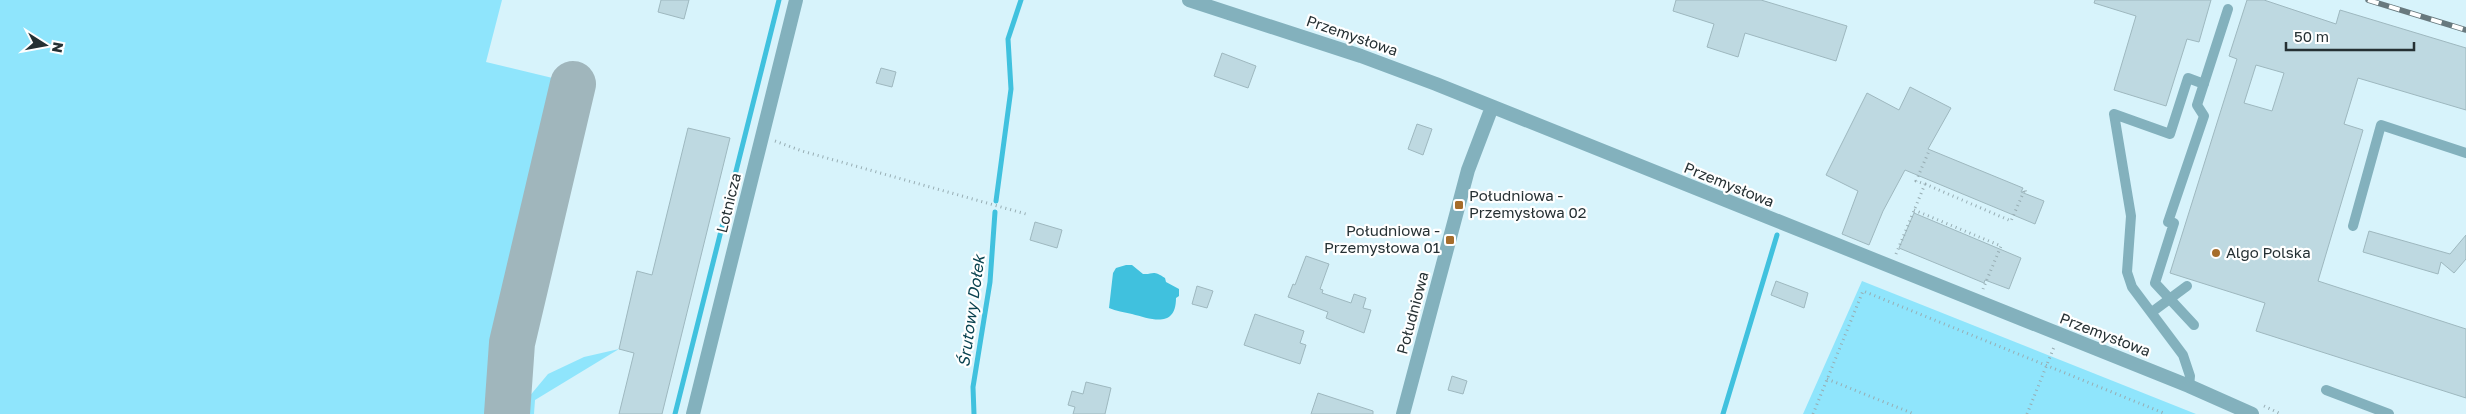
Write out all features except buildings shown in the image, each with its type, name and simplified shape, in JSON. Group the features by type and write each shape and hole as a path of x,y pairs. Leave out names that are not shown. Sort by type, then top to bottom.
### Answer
{"street":[{"name":"Lotnicza","path":"693,414 796,0"},
{"name":"Przemysłowa","path":"1189,0 1361,56 1492,107 2189,386 2252,414"},
{"name":"Południowa","path":"1403,414 1468,170 1492,107"}],"lane":[{"path":"2194,325 2155,283 2174,223 2168,222 2204,116 2198,104 2228,9"},
{"path":"2189,386 2190,376 2183,356 2132,287 2126,272 2131,216 2114,114 2170,134 2188,78 2204,84"},
{"path":"2353,226 2381,125 2466,153"},
{"path":"2152,312 2187,286"},
{"path":"2326,390 2389,414"}],"path":[{"path":"763,136 802,151 1026,214"},
{"path":"1929,151 1916,181 2012,221 2025,189 2026,195"},
{"path":"1895,257 1925,184"},
{"path":"1914,210 2001,246 1982,291"},
{"path":"1813,414 1863,291 2166,414"},
{"path":"2027,414 2051,356"},
{"path":"1827,379 1914,414"}],"shaded area":[{"path":"0,0 502,0 486,62 565,81 511,301 504,341 498,414 0,414"},
{"path":"1132,265 1143,274 1157,274 1165,278 1166,282 1179,289 1179,296 1176,298 1172,314 1161,320 1109,308 1113,273 1116,268"},
{"path":"1862,281 2196,414 1803,414"},
{"path":"619,349 535,400 534,414 518,414 518,410 548,374 584,357"}],"waterway":[{"path":"675,414 779,0"},
{"name":"Śrutowy Dołek","path":"996,201 1011,89 1008,39 1021,0"},
{"name":"Śrutowy Dołek","path":"974,414 973,387 990,282 995,212"},
{"path":"1723,414 1777,235"}],"taxiway":[{"path":"507,414 512,343 573,84"}],"railway":[{"path":"2368,0 2466,30"}],"place":[{"name":"Południowa - Przemysłowa 02","path":"1459,205"},
{"name":"Południowa - Przemysłowa 01","path":"1450,240"},
{"name":"Algo Polska","path":"2216,253"}]}
